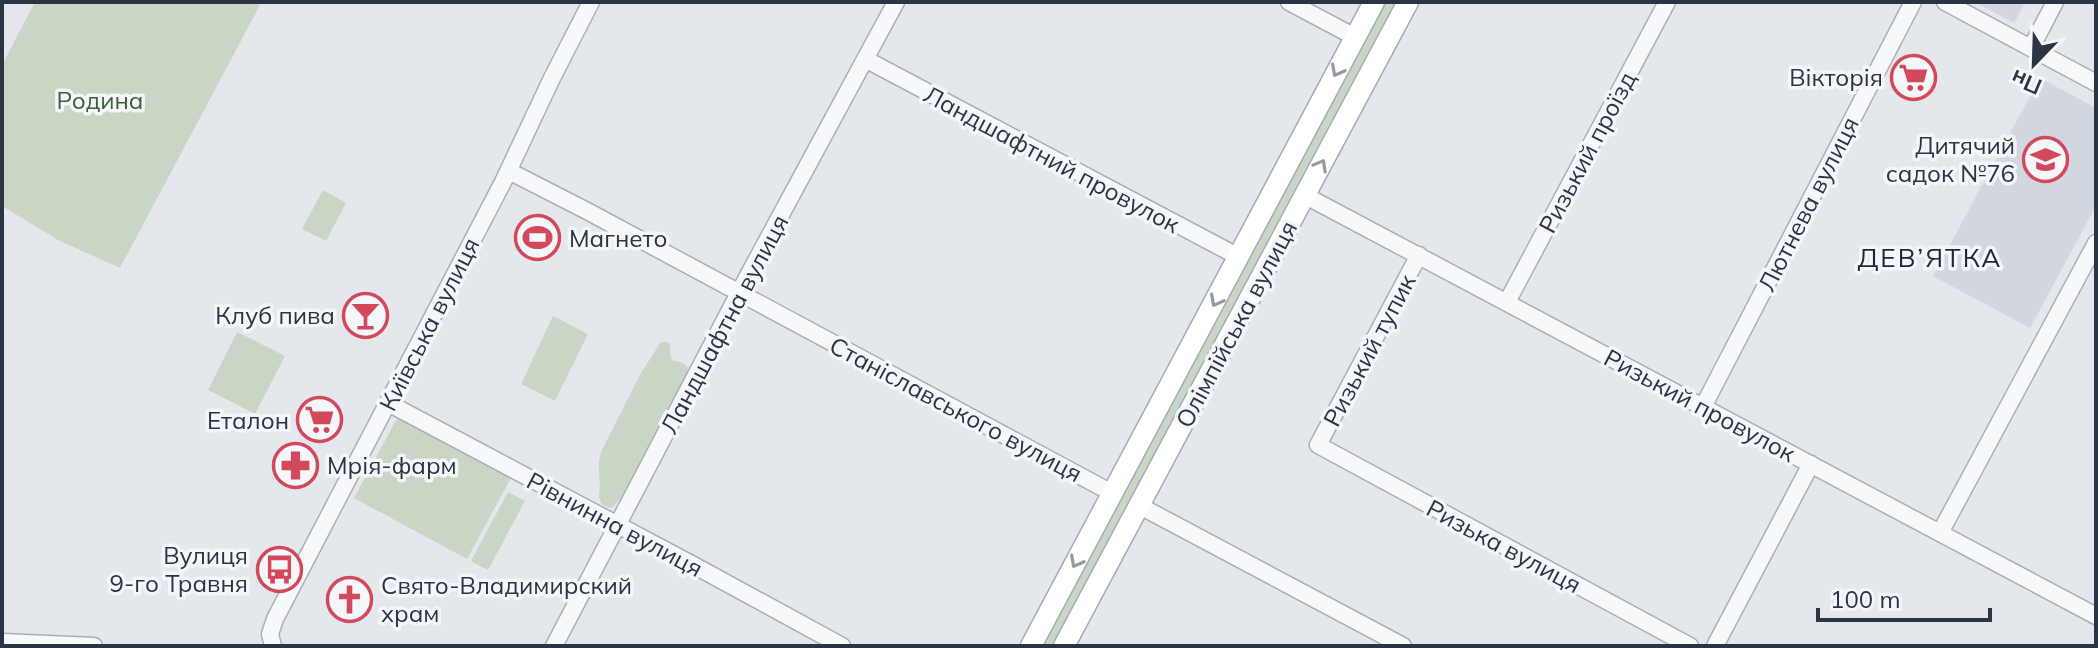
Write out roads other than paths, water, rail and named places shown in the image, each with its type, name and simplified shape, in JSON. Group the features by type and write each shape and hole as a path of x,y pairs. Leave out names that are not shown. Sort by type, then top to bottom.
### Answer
{"main road":[{"name":"Олімпійська вулиця","path":"1031,646 1374,2"},
{"name":"Олімпійська вулиця","path":"1064,646 1408,2"},
{"name":"Станіславського вулиця","path":"1112,493 1140,506"}],"street":[{"name":"Київська вулиця","path":"273,646 270,634 275,619 509,171 591,2"},
{"name":"Ландшафтна вулиця","path":"554,646 896,2"},
{"path":"1289,2 1355,37"},
{"name":"Ризький проїзд","path":"1507,302 1667,2"},
{"name":"Лютнева вулиця","path":"1703,407 1913,2"},
{"path":"1945,2 2096,83"},
{"path":"2031,48 2055,2"},
{"name":"Ландшафтний провулок","path":"865,59 1239,257"},
{"name":"Станіславського вулиця","path":"509,171 1112,493"},
{"name":"Ризький провулок","path":"1304,195 2095,614"},
{"path":"1940,533 2096,243"},
{"name":"Ризький тупик","path":"1318,445 1419,255"},
{"name":"Рівнинна вулиця","path":"388,403 842,646"},
{"name":"Ризька вулиця","path":"1318,445 1690,646"},
{"path":"1715,646 1811,464"},
{"name":"Станіславського вулиця","path":"1140,506 1403,646"},
{"path":"2,642 94,646"}],"place":[{"name":"Вікторія","path":"1914,77"},
{"name":"Дитячий садок №76","path":"2046,159"},
{"name":"Магнето","path":"538,238"},
{"name":"Клуб пива","path":"366,315"},
{"name":"Еталон","path":"320,420"},
{"name":"Мрія-фарм","path":"296,465"},
{"name":"Вулиця 9-го Травня","path":"279,569"},
{"name":"Свято-Владимирский храм","path":"350,599"}],"district":[{"name":"ДЕВ’ЯТКА","path":"1930,257"}],"park label":[{"name":"Родина","path":"100,100"}]}
